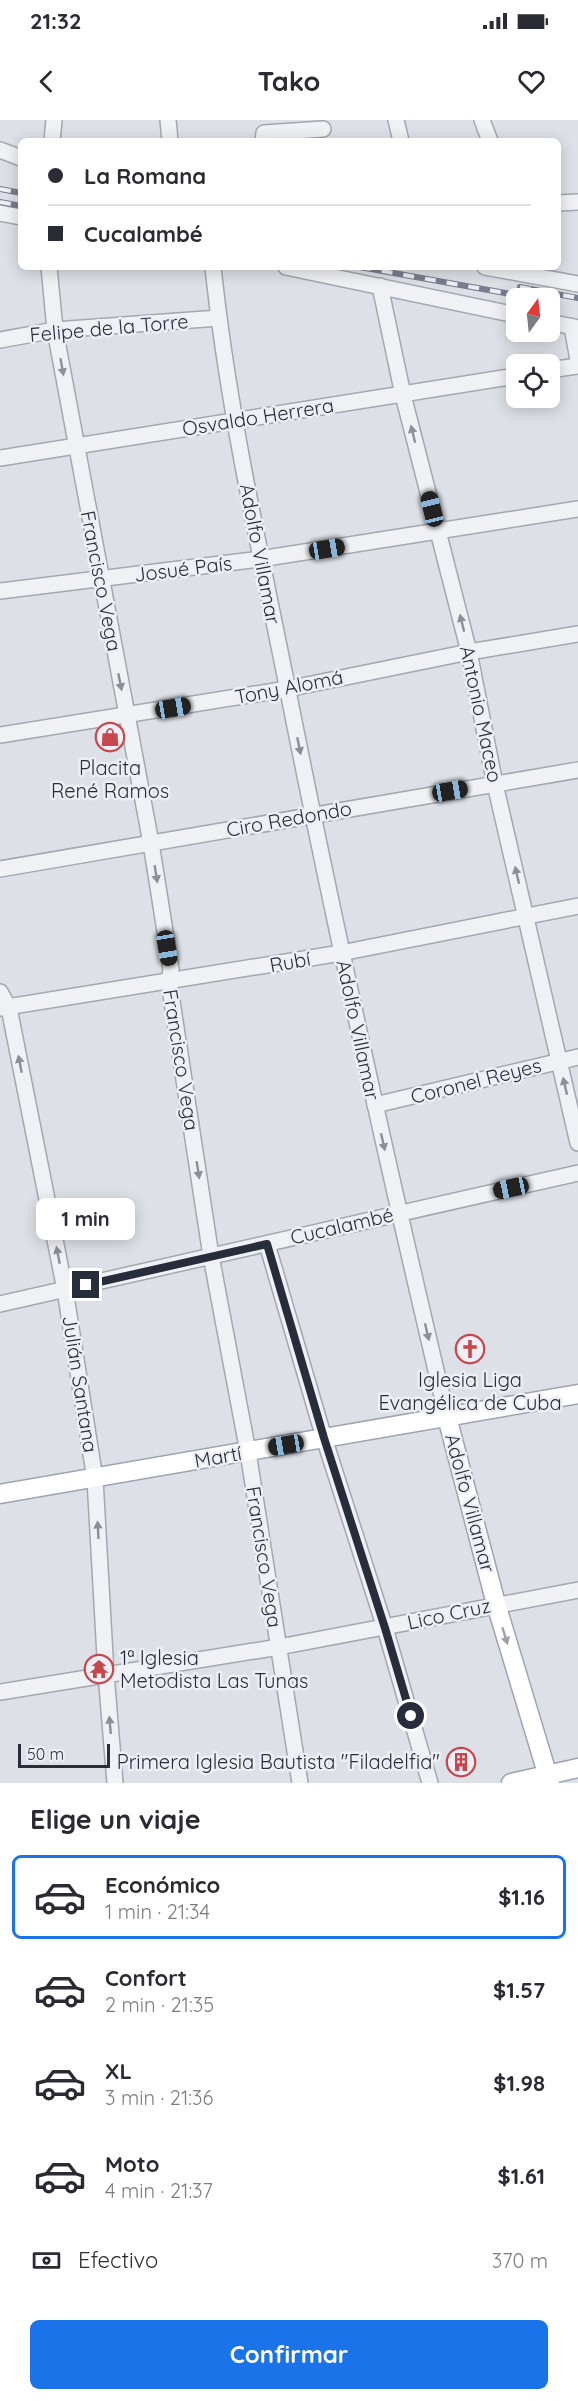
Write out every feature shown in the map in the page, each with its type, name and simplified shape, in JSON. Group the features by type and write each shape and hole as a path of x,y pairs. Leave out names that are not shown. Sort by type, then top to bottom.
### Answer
{"main road":[{"name":"Martí","path":"0,1494 578,1394"},
{"name":"Adolfo Villamar","path":"447,1417 496,1604 549,1779"},
{"path":"511,1783 549,1779 578,1768"}],"street":[{"path":"52,138 54,120"},
{"path":"168,120 170,138"},
{"path":"396,120 399,138"},
{"path":"482,120 489,138"},
{"path":"263,137 323,129"},
{"path":"0,150 18,157"},
{"path":"561,203 578,202"},
{"path":"0,213 18,217"},
{"name":"Francisco Vega","path":"49,270 55,330 151,843 171,969 169,982 211,1256 248,1452 300,1783"},
{"name":"Adolfo Villamar","path":"213,270 234,420 312,815 375,1106 447,1417"},
{"path":"301,270 506,313"},
{"path":"501,270 578,284"},
{"name":"Antonio Maceo","path":"380,286 403,395 469,652 495,784 578,1143"},
{"name":"Felipe de la Torre","path":"0,340 55,330 219,318"},
{"path":"560,324 575,327 578,360"},
{"path":"560,368 578,366"},
{"name":"Osvaldo Herrera","path":"0,458 506,378"},
{"name":"Josué País","path":"0,591 260,559 578,509"},
{"name":"Tony Alomá","path":"0,735 287,689 469,652 578,634"},
{"name":"Ciro Redondo","path":"0,869 578,770"},
{"name":"Rubí","path":"5,1008 341,953 578,906"},
{"name":"Julián Santana","path":"0,992 65,1290 95,1479 106,1674 115,1783"},
{"name":"Coronel Reyes","path":"375,1106 578,1056"},
{"name":"Cucalambé","path":"0,1304 578,1173"},
{"path":"267,1244 430,1783"},
{"name":"Lico Cruz","path":"0,1692 279,1647 578,1590"}],"railway":[{"path":"0,189 18,192"},
{"path":"0,202 18,205"},
{"path":"377,270 506,293"},
{"path":"520,287 578,298"}],"place":[{"name":"Placita René Ramos","path":"110,737"},
{"name":"Iglesia Liga Evangélica de Cuba","path":"470,1349"},
{"name":"1ª Iglesia Metodista Las Tunas","path":"99,1669"},
{"name":"Primera Iglesia Bautista \"Filadelfia\"","path":"461,1762"}],"route":[{"path":"86,1285 267,1244 324,1438 411,1716"}]}
